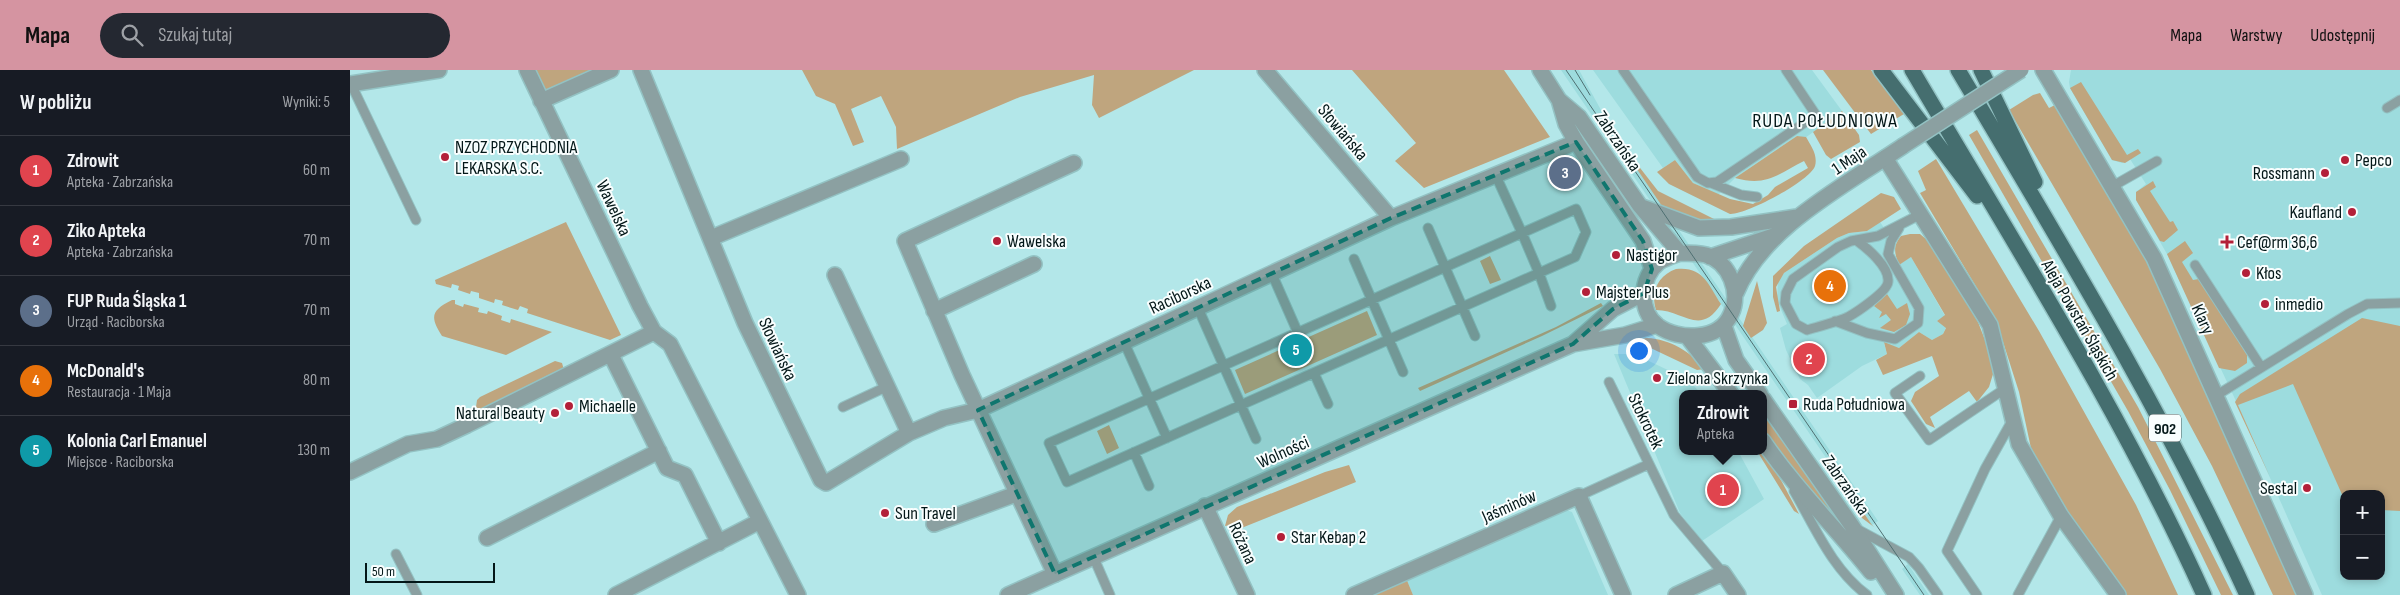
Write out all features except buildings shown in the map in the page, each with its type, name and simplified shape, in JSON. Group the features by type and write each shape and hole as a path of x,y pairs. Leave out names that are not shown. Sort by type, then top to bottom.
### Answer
{"main road":[{"path":"1881,70 2018,251"},
{"name":"Aleja Powstań Śląskich","path":"1912,70 2081,358 2127,442 2204,595"},
{"name":"Aleja Powstań Śląskich","path":"1958,70 2074,265 2170,437 2247,595"},
{"path":"1982,70 2074,265"}],"street":[{"path":"351,84 439,70"},
{"name":"Wawelska","path":"527,70 654,332 670,344 798,595"},
{"path":"541,101 611,70"},
{"name":"Słowiańska","path":"641,70 745,323 821,480 826,483 909,433 944,418 978,410"},
{"name":"Słowiańska","path":"1265,70 1391,218"},
{"name":"Zabrzańska","path":"1540,70 1559,100 1571,145 1643,241 1652,270"},
{"name":"1 Maja","path":"1736,293 1742,278 1776,235 1799,217 1902,146 2021,70"},
{"name":"Klary","path":"2043,70 2154,258 2306,595"},
{"name":"Zabrzańska","path":"1559,100 1580,117 1640,206 1680,253"},
{"name":"Raciborska","path":"978,410 1391,218 1571,145"},
{"path":"1886,158 1990,325 2019,444 2061,516 2118,595"},
{"path":"711,238 901,159"},
{"path":"1054,574 978,410 905,241 1074,163"},
{"path":"1640,206 1699,228 1731,227 1799,217"},
{"name":"1 Maja","path":"1710,257 1776,235"},
{"path":"1680,253 1710,257 1721,263 1730,276 1736,293 1732,314 1724,326 1708,334 1687,336 1674,334 1657,325 1645,306 1644,293 1652,270 1667,257 1680,253"},
{"path":"934,311 1034,264"},
{"path":"835,275 909,433"},
{"name":"Wolności","path":"1572,344 1612,309 1644,293"},
{"name":"Wolności","path":"1008,595 1572,344 1625,335 1657,325"},
{"path":"1724,326 1736,360 1757,390"},
{"path":"350,472 408,444 437,439 611,355 654,332"},
{"path":"1687,336 1728,390"},
{"path":"611,355 667,468 685,475 720,543"},
{"name":"Zabrzańska","path":"1767,404 1852,526 1896,595"},
{"name":"Zabrzańska","path":"1767,447 1784,473 1834,526 1889,595"},
{"path":"487,538 658,452"},
{"path":"934,524 1016,494"},
{"path":"1579,496 1623,595"},
{"name":"Jaśminów","path":"1354,595 1579,496"},
{"name":"Różana","path":"1205,506 1247,595"},
{"path":"616,595 760,521"},
{"path":"1676,595 1723,573 1738,595"}],"lane":[{"path":"1623,70 1697,177 1742,195 1757,197"},
{"path":"1708,182 1717,182 1816,115 1786,70"},
{"path":"351,84 416,220"},
{"path":"2387,108 2400,100"},
{"path":"2113,186 2157,161"},
{"path":"1496,176 1539,273 1550,306"},
{"path":"1576,210 1586,232 1575,257 1067,482 1049,443 1445,267 1576,210"},
{"path":"1856,240 1877,257 1889,278 1888,286 1879,295 1848,317 1807,330 1801,328 1788,312 1785,303 1786,293 1797,276 1838,247 1856,240 1878,236 1922,214"},
{"path":"1833,321 1867,333 1895,339 1918,322 1919,308 1888,254 1891,241 1900,226"},
{"path":"1428,228 1475,336"},
{"path":"1354,259 1403,372"},
{"path":"2195,264 2261,367"},
{"path":"1272,274 1298,333"},
{"path":"2217,395 2348,314 2368,304 2400,303"},
{"path":"1198,308 1256,439"},
{"path":"1124,342 1167,438"},
{"path":"1314,373 1328,404"},
{"path":"1920,376 1895,393 1929,440 2006,388"},
{"name":"Stokrotek","path":"1608,382 1674,516 1723,573"},
{"path":"843,407 886,387"},
{"path":"1977,595 1947,551 1985,469 2012,421"},
{"path":"1134,452 1149,486"},
{"path":"1579,496 1649,464"},
{"path":"1784,473 1812,525 1842,570 1856,587 1867,595"},
{"path":"2018,595 2061,516"},
{"path":"1852,526 1909,557 1938,595"},
{"path":"396,554 416,595"},
{"path":"1093,556 1110,595"}],"highlighted area":[{"path":"1576,142 1643,241 1652,269 1644,293 1613,309 1573,344 1055,574 978,410 1391,218"}],"shaded area":[{"path":"535,70 595,70 546,91"},
{"path":"802,70 1194,70 1099,118 1092,105 1094,75 1020,97 897,149 896,127 881,96 851,109 864,142 853,146 835,104 816,96"},
{"path":"1352,70 1504,70 1550,137 1424,188 1395,161 1416,143"},
{"path":"1561,70 1579,70 1618,141 1878,521 1872,525"},
{"path":"1593,70 1812,70 1842,111 1805,138 1797,136 1735,178 1718,195 1693,183 1675,160 1663,168"},
{"path":"1823,70 1871,70 1904,114 1871,134"},
{"path":"2071,70 2400,70 2400,595 2322,595 2235,399 2167,254 2136,200 2136,192 2146,184 2130,159 2122,163 2112,160 2070,88"},
{"path":"2081,82 2127,155 2138,149 2141,153 2125,163 2112,160 2070,88"},
{"path":"2040,93 2049,108 2055,105 2153,272 2297,595 2273,595 2212,466 2160,369 2009,110 2033,95"},
{"path":"1842,111 1859,135 1860,142 1831,159 1826,155 1813,132"},
{"path":"1977,130 2138,407 2233,595 2221,595 2170,490 2128,411 1969,135"},
{"path":"1797,136 1806,137 1814,151 1816,162 1811,172 1777,196 1738,213 1730,214 1669,184 1657,172 1675,160 1693,183 1730,199 1753,204 1768,195 1775,187 1808,168 1804,161 1772,178 1764,180 1756,181 1735,178"},
{"path":"1630,155 1658,191 1720,222 1701,221 1664,209 1628,156"},
{"path":"1936,159 2039,331 2136,505 2178,595 2125,595 2079,530 2032,453 2019,392 1996,320 1920,193 1926,190 1918,171"},
{"path":"2153,181 2156,187 2150,191 2170,222 2173,221 2178,230 2164,242 2160,241 2136,200 2136,192"},
{"path":"1881,193 1894,197 1901,209 1867,231 1849,233 1837,238 1784,273 1776,287 1780,311 1777,312 1773,297 1773,276 1804,246"},
{"path":"566,222 621,335 610,340 527,313 528,309 520,306 518,310 502,305 503,301 495,299 494,303 479,298 479,293 471,291 470,294 458,290 459,286 452,284 451,288 436,284 435,280"},
{"path":"1880,222 1895,244 1894,254 1899,264 1911,257 1945,316 1937,321 1946,327 1943,334 1932,340 1919,332 1899,348 1884,343 1887,354 1862,366 1817,398 1808,385 1800,379 1786,350 1780,328 1787,324 1777,300 1778,281 1784,273 1837,238 1849,233 1867,231"},
{"path":"1920,234 1934,246 1978,322 1990,353 1993,374 1989,387 1977,402 1969,391 1930,417 1935,428 1926,424 1911,401 1915,392 1939,376 1932,356 1883,375 1876,360 1887,354 1884,342 1899,348 1919,332 1932,340 1943,334 1946,328 1937,321 1945,315 1911,257 1899,265 1895,253 1897,243 1901,236"},
{"path":"2185,241 2193,253 2182,262 2193,280 2199,279 2247,355 2247,363 2235,371 2219,368 2167,254"},
{"path":"1490,256 1501,280 1490,284 1480,261"},
{"path":"1676,269 1693,270 1699,273 1708,283 1721,304 1706,319 1691,319 1666,311 1656,310 1654,296 1657,285 1665,275"},
{"path":"1757,281 1767,323 1763,330 1751,338 1743,326"},
{"path":"1887,294 1897,309 1907,303 1910,314 1906,325 1894,332 1880,328 1891,320 1886,314 1879,318 1882,312 1874,306"},
{"path":"455,300 455,304 463,307 464,304 479,308 478,312 487,314 488,311 502,316 501,320 510,323 511,319 552,332 506,355 442,336 435,323 435,314 440,307"},
{"path":"1601,303 1603,306 1542,336 1420,391 1418,388 1556,327"},
{"path":"1367,311 1377,335 1245,394 1235,370"},
{"path":"2362,318 2400,326 2400,511 2385,510 2385,490 2340,490 2293,384 2238,405 2270,477 2235,402 2240,394"},
{"path":"1647,338 1664,341 1679,347 1705,369 1697,370 1640,343 1637,339"},
{"path":"1614,354 1634,354 1689,380 1698,390 1679,390 1679,455 1740,455 1764,499 1702,541 1680,513"},
{"path":"555,361 562,363 564,370 482,411 476,407 477,400 480,397"},
{"path":"1767,415 1839,522 1792,469 1767,434"},
{"path":"1109,425 1119,448 1107,454 1097,431"},
{"path":"1759,455 1765,455 1799,514 1794,511"},
{"path":"1826,458 1874,527 1862,518 1821,462"},
{"path":"1349,465 1356,482 1239,529 1231,525 1225,526 1228,515 1237,507 1325,472"},
{"path":"1563,509 1572,512 1608,595 1413,595 1406,578"},
{"path":"1908,564 1929,595 1920,595 1902,569"},
{"path":"1406,578 1413,595 1372,595"}],"tram line":[{"path":"1566,70 1924,595"},
{"path":"1575,70 1590,95"}],"place":[{"name":"NZOZ PRZYCHODNIA LEKARSKA S.C.","path":"445,157"},
{"name":"Pepco","path":"2345,160"},
{"name":"FUP Ruda Śląska 1","path":"1565,173"},
{"name":"Rossmann","path":"2325,173"},
{"name":"Kaufland","path":"2352,212"},
{"name":"Wawelska","path":"997,241"},
{"name":"Cef@rm 36,6","path":"2227,242"},
{"name":"Nastigor","path":"1616,255"},
{"name":"Kłos","path":"2246,273"},
{"name":"McDonald's","path":"1830,286"},
{"name":"Majster Plus","path":"1586,292"},
{"name":"inmedio","path":"2265,304"},
{"name":"Kolonia Carl Emanuel","path":"1296,350"},
{"name":"Ziko Apteka","path":"1809,359"},
{"name":"Zielona Skrzynka","path":"1657,378"},
{"name":"Ruda Południowa","path":"1793,404"},
{"name":"Michaelle","path":"569,406"},
{"name":"Natural Beauty","path":"555,413"},
{"name":"Sestal","path":"2307,488"},
{"name":"Zdrowit","path":"1723,490"},
{"name":"Sun Travel","path":"885,513"},
{"name":"Star Kebap 2","path":"1281,537"}],"district":[{"name":"RUDA POŁUDNIOWA","path":"1825,120"}]}
